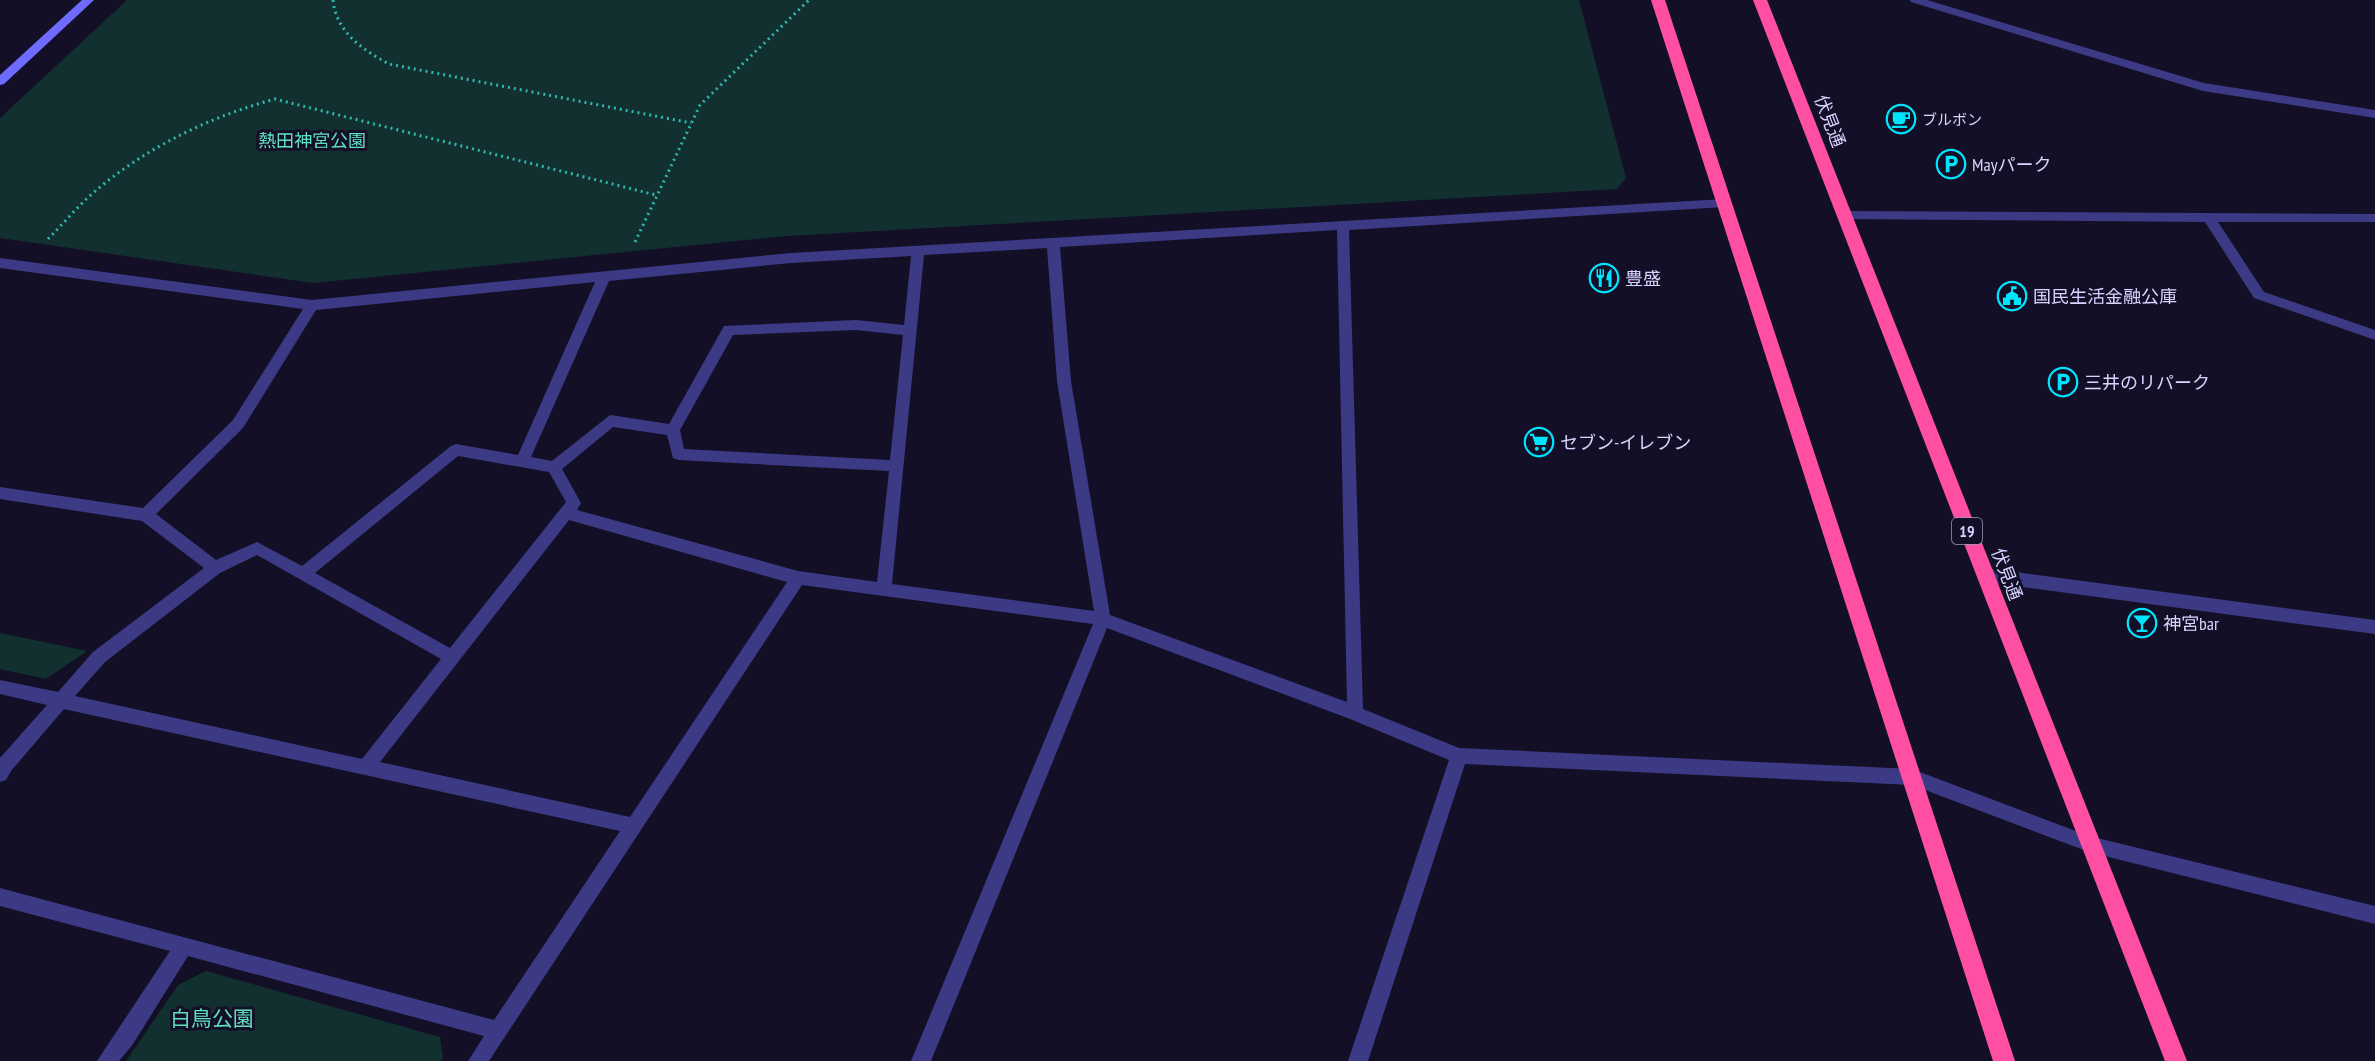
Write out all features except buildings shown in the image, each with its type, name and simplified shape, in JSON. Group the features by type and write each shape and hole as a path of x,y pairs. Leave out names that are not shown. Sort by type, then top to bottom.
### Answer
{"highway":[{"path":"1658,0 2004,1061"},
{"name":"伏見通","path":"1760,0 2176,1061"}],"street":[{"path":"0,81 89,0"},
{"path":"1915,0 2202,87 2375,114"},
{"path":"0,263 312,305 791,258 1725,203"},
{"path":"1844,215 2210,219 2375,218"},
{"path":"2210,219 2259,295 2375,335"},
{"path":"1343,225 1355,713"},
{"path":"921,1061 1103,619 1064,381 1053,242"},
{"path":"884,589 918,250"},
{"path":"522,462 604,277"},
{"path":"146,515 238,424 312,305"},
{"path":"896,466 678,454 673,430 729,330 856,325 909,330"},
{"path":"554,468 610,421 673,430"},
{"path":"303,574 456,450 554,468 574,503 365,768"},
{"path":"0,493 146,515 215,568"},
{"path":"566,513 798,578 1103,619 1355,713 1458,756 1912,777 2089,844 2375,915"},
{"path":"0,774 5,765 99,657 215,568 257,548 451,657"},
{"path":"1985,575 2375,627"},
{"path":"478,1061 798,578"},
{"path":"0,687 633,826"},
{"path":"1358,1061 1458,756"},
{"path":"0,897 498,1029"},
{"path":"106,1061 126,1037 183,947"}],"path":[{"path":"333,0 342,26 360,48 389,64 691,123"},
{"path":"631,251 700,105 809,0"},
{"path":"43,244 91,194 130,165 184,135 245,106 275,99 656,195"}],"green space":[{"name":"熱田神宮公園","path":"127,0 1579,0 1626,178 1617,189 787,236 313,283 0,238 0,118"},
{"path":"0,633 87,651 46,679 0,669"},
{"name":"白鳥公園","path":"206,971 440,1037 443,1059 441,1061 126,1061 178,985"}],"place":[{"name":"ブルボン","path":"1901,119"},
{"name":"Mayパーク","path":"1951,164"},
{"name":"豊盛","path":"1604,278"},
{"name":"国民生活金融公庫","path":"2012,296"},
{"name":"三井のリパーク","path":"2063,382"},
{"name":"セブン-イレブン","path":"1539,442"},
{"name":"神宮bar","path":"2142,623"}]}
